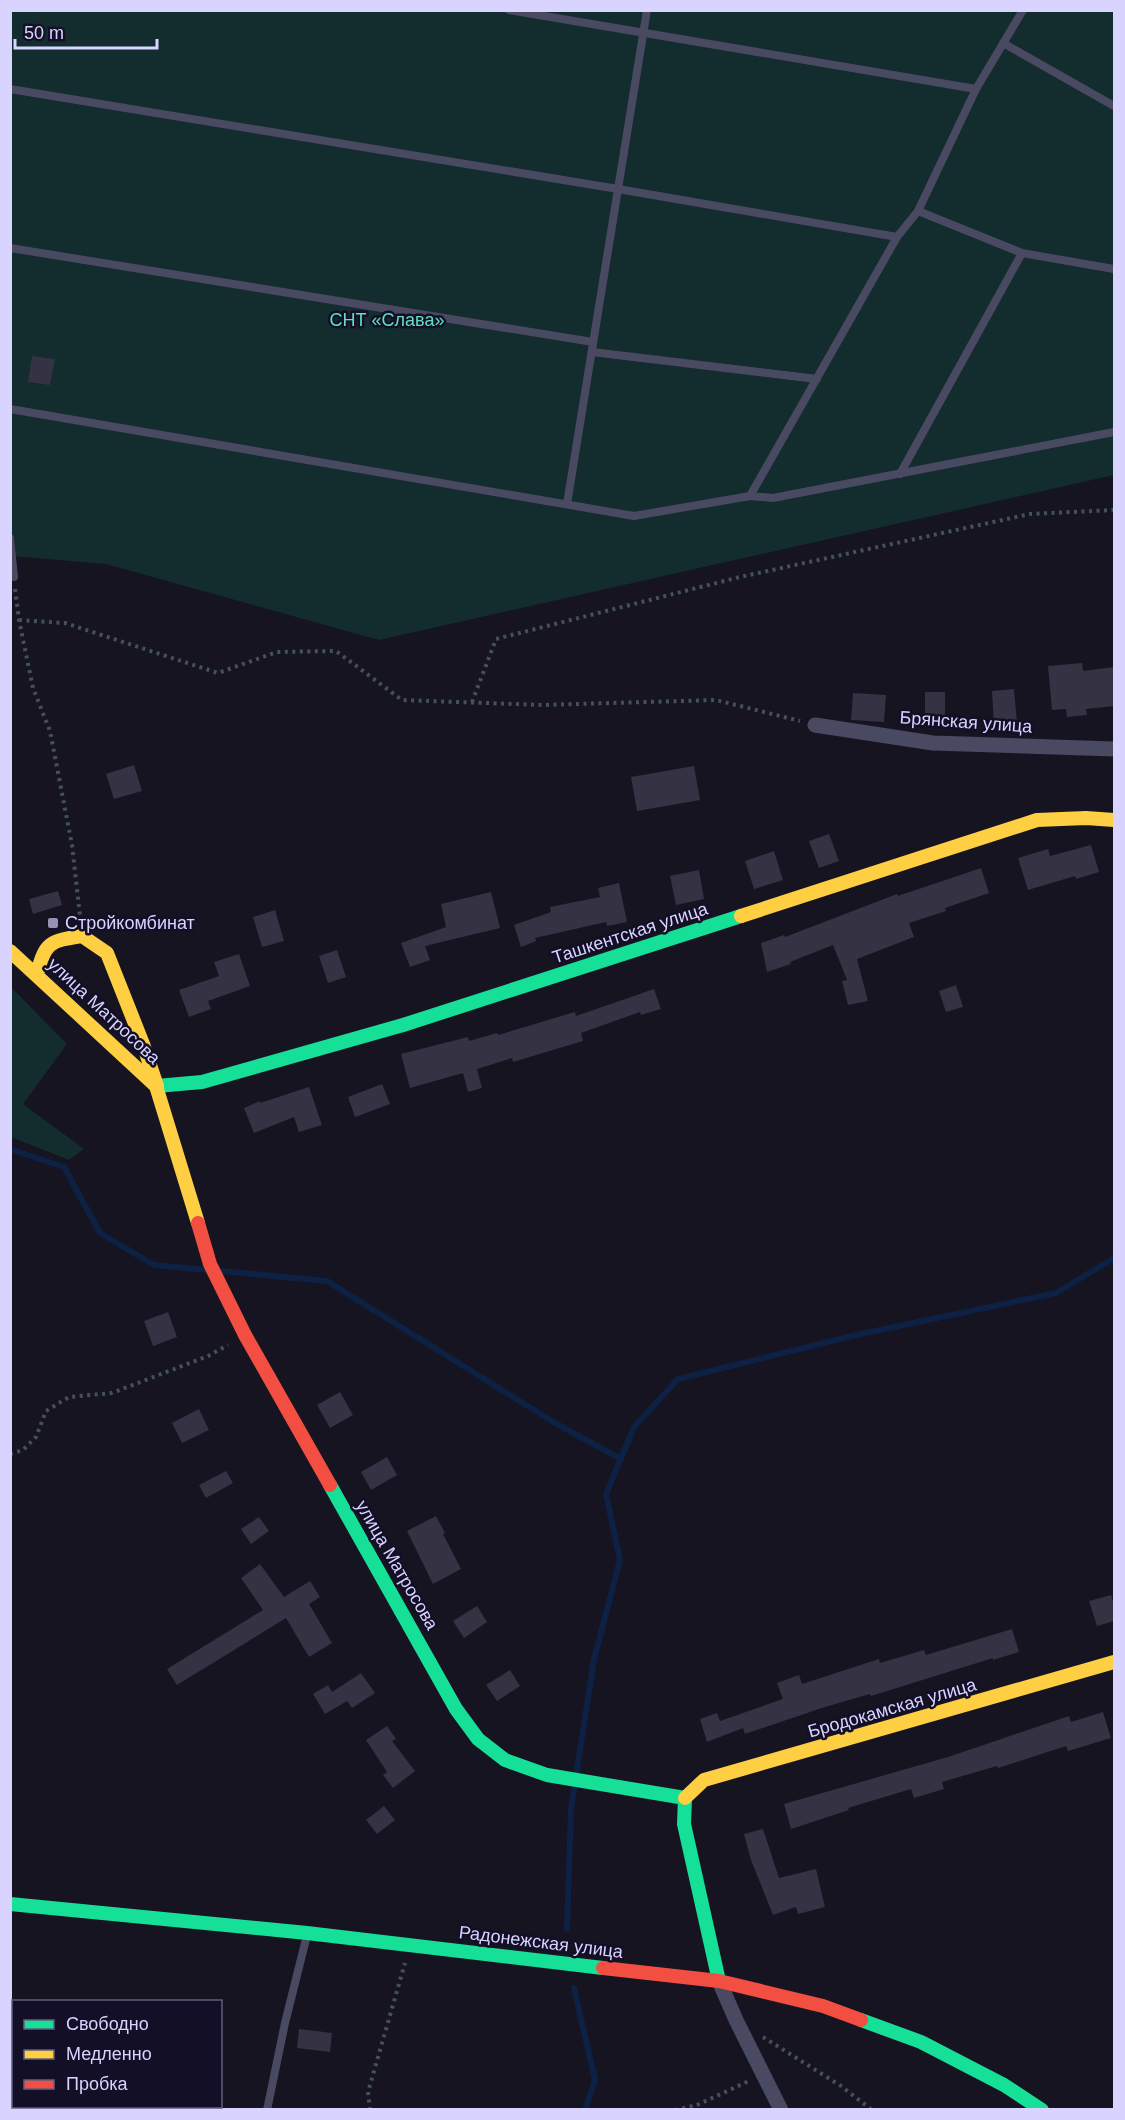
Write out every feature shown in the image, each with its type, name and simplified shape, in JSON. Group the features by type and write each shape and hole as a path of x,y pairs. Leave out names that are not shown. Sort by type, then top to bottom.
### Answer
{"street":[{"name":"Брянская улица","path":"815,725 933,743 1114,748"},
{"name":"Ташкентская улица","path":"156,1086 202,1082 403,1025 1037,820 1086,818 1114,820"},
{"path":"38,974 42,953 57,940 82,936 107,952 143,1044 156,1086"},
{"name":"улица Матросова","path":"10,951 38,974 156,1086 210,1264 244,1335 456,1709 478,1738 505,1760 547,1775 685,1798"},
{"name":"Бродокамская улица","path":"685,1798 704,1780 1114,1662"},
{"path":"685,1798 684,1824 719,1982 781,2109"},
{"name":"Радонежская улица","path":"10,1904 307,1933 719,1982 823,2006 921,2042 1004,2085 1042,2109"}],"lane":[{"path":"508,10 976,89"},
{"path":"567,504 647,10"},
{"path":"750,496 897,237 918,211 976,89 1023,10"},
{"path":"1003,43 1114,106"},
{"path":"10,89 897,237"},
{"path":"918,211 1022,252 1114,269"},
{"path":"10,248 593,342"},
{"path":"900,474 1022,252"},
{"path":"592,352 818,379"},
{"path":"10,409 634,516 750,496 772,498 1114,432"},
{"path":"10,538 14,577"},
{"path":"267,2109 307,1933"}],"path":[{"path":"472,702 496,639 740,577 1030,514 1114,510"},
{"path":"14,577 19,620 33,688 50,731 72,845 82,936"},
{"path":"19,620 65,622 218,673 277,652 336,651 402,700 542,705 717,700 815,725"},
{"path":"10,1454 23,1450 36,1437 46,1411 69,1397 112,1393 208,1356 244,1335"},
{"path":"370,2109 368,2092 411,1945"},
{"path":"736,2020 841,2086 872,2109"},
{"path":"675,2109 697,2105 763,2074"}],"green space":[{"name":"СНТ «Слава»","path":"10,11 1114,11 1114,475 379,640 106,564 11,556"},
{"path":"10,986 67,1044 23,1104 84,1149 69,1160 11,1137"}],"building":[{"path":"32,356 55,359 50,385 28,382"},
{"path":"1082,663 1083,671 1114,667 1114,706 1086,709 1087,715 1067,717 1066,709 1052,710 1048,666"},
{"path":"1014,689 1017,723 994,725 992,691"},
{"path":"925,692 945,692 945,727 925,727"},
{"path":"853,693 886,695 884,722 851,720"},
{"path":"134,765 142,791 114,799 106,774"},
{"path":"694,766 700,800 637,811 631,777"},
{"path":"829,834 839,861 819,868 809,841"},
{"path":"1091,845 1099,872 1076,879 1075,876 1028,890 1018,858 1048,849 1050,856"},
{"path":"774,851 783,880 754,889 745,861"},
{"path":"981,868 989,893 909,923 914,937 857,959 868,1001 848,1005 842,981 847,980 833,945 767,972 761,943 784,935 785,937 897,894 898,896"},
{"path":"699,870 704,899 676,905 670,876"},
{"path":"619,883 627,922 607,926 606,922 535,938 536,941 521,947 514,925 551,912 550,907 600,897 598,888"},
{"path":"58,891 62,905 33,914 29,899"},
{"path":"491,892 500,928 425,946 430,960 410,967 401,943 446,927 441,904"},
{"path":"275,910 284,941 262,947 253,917"},
{"path":"337,950 346,977 328,983 319,956"},
{"path":"239,954 250,986 208,1001 211,1009 189,1017 179,990 219,976 214,962"},
{"path":"956,985 963,1007 946,1012 939,991"},
{"path":"654,989 661,1009 641,1015 640,1012 581,1033 583,1041 513,1062 512,1058 477,1069 482,1088 468,1092 463,1073 410,1088 401,1054 468,1037 469,1041 497,1033 498,1035 575,1012 576,1016"},
{"path":"382,1084 390,1104 355,1117 348,1097"},
{"path":"309,1087 322,1125 299,1132 294,1117 254,1133 244,1108"},
{"path":"168,1312 177,1337 153,1346 144,1321"},
{"path":"340,1392 353,1415 330,1428 317,1405"},
{"path":"199,1409 209,1430 182,1443 172,1423"},
{"path":"387,1457 397,1475 371,1490 361,1472"},
{"path":"226,1471 233,1483 206,1498 199,1485"},
{"path":"436,1516 461,1569 433,1584 407,1531"},
{"path":"259,1517 269,1531 251,1544 241,1529"},
{"path":"260,1564 284,1597 310,1581 320,1597 309,1604 332,1643 309,1657 286,1618 177,1685 167,1669 263,1610 241,1578"},
{"path":"1111,1595 1114,1605 1114,1621 1097,1626 1089,1601"},
{"path":"477,1606 487,1622 464,1638 453,1621"},
{"path":"1012,1629 1019,1652 871,1696 870,1694 825,1707 745,1734 743,1728 707,1742 700,1719 717,1713 720,1721 783,1699 777,1683 799,1675 802,1684 879,1659 880,1663 924,1650 926,1655"},
{"path":"510,1670 520,1686 497,1701 486,1685"},
{"path":"361,1673 375,1693 352,1708 347,1701 325,1714 313,1694 328,1685 332,1692"},
{"path":"1103,1712 1111,1738 1068,1751 1066,1746 998,1768 997,1766 942,1782 944,1789 914,1798 911,1789 848,1808 849,1810 791,1829 784,1804 948,1757 1069,1716 1071,1722"},
{"path":"387,1726 396,1739 392,1741 415,1771 393,1788 383,1775 387,1772 366,1740"},
{"path":"384,1806 395,1820 377,1834 366,1820"},
{"path":"763,1829 779,1878 816,1869 825,1907 798,1914 796,1907 773,1915 751,1860 744,1834"},
{"path":"299,2029 332,2033 330,2052 297,2048"}],"waterway":[{"path":"10,1149 64,1167 100,1233 154,1265 207,1270"},
{"path":"567,1929 571,1808 594,1659 620,1560 606,1494 634,1427 678,1379 856,1335 1056,1293 1114,1258"},
{"path":"221,1271 327,1281 555,1423 621,1459"},
{"path":"574,1988 595,2080 585,2110"}],"traffic: fast":[{"path":"157,1086 202,1082 403,1025 741,916"},
{"path":"330,1485 456,1709 478,1739 505,1760 547,1775 685,1798"},
{"path":"685,1798 684,1824 719,1981"},
{"path":"10,1904 307,1933 603,1968"},
{"path":"861,2020 921,2042 1004,2085 1042,2110"}],"traffic: slow":[{"path":"741,916 1037,820 1086,818 1114,820"},
{"path":"37,974 46,949 56,942 82,936 107,953 157,1086"},
{"path":"10,951 156,1086 198,1223"},
{"path":"685,1798 704,1780 1114,1662"}],"traffic: jam":[{"path":"198,1223 210,1264 245,1335 330,1485"},
{"path":"603,1968 719,1981 823,2006 861,2020"}],"place":[{"name":"Стройкомбинат","path":"53,923"}]}
